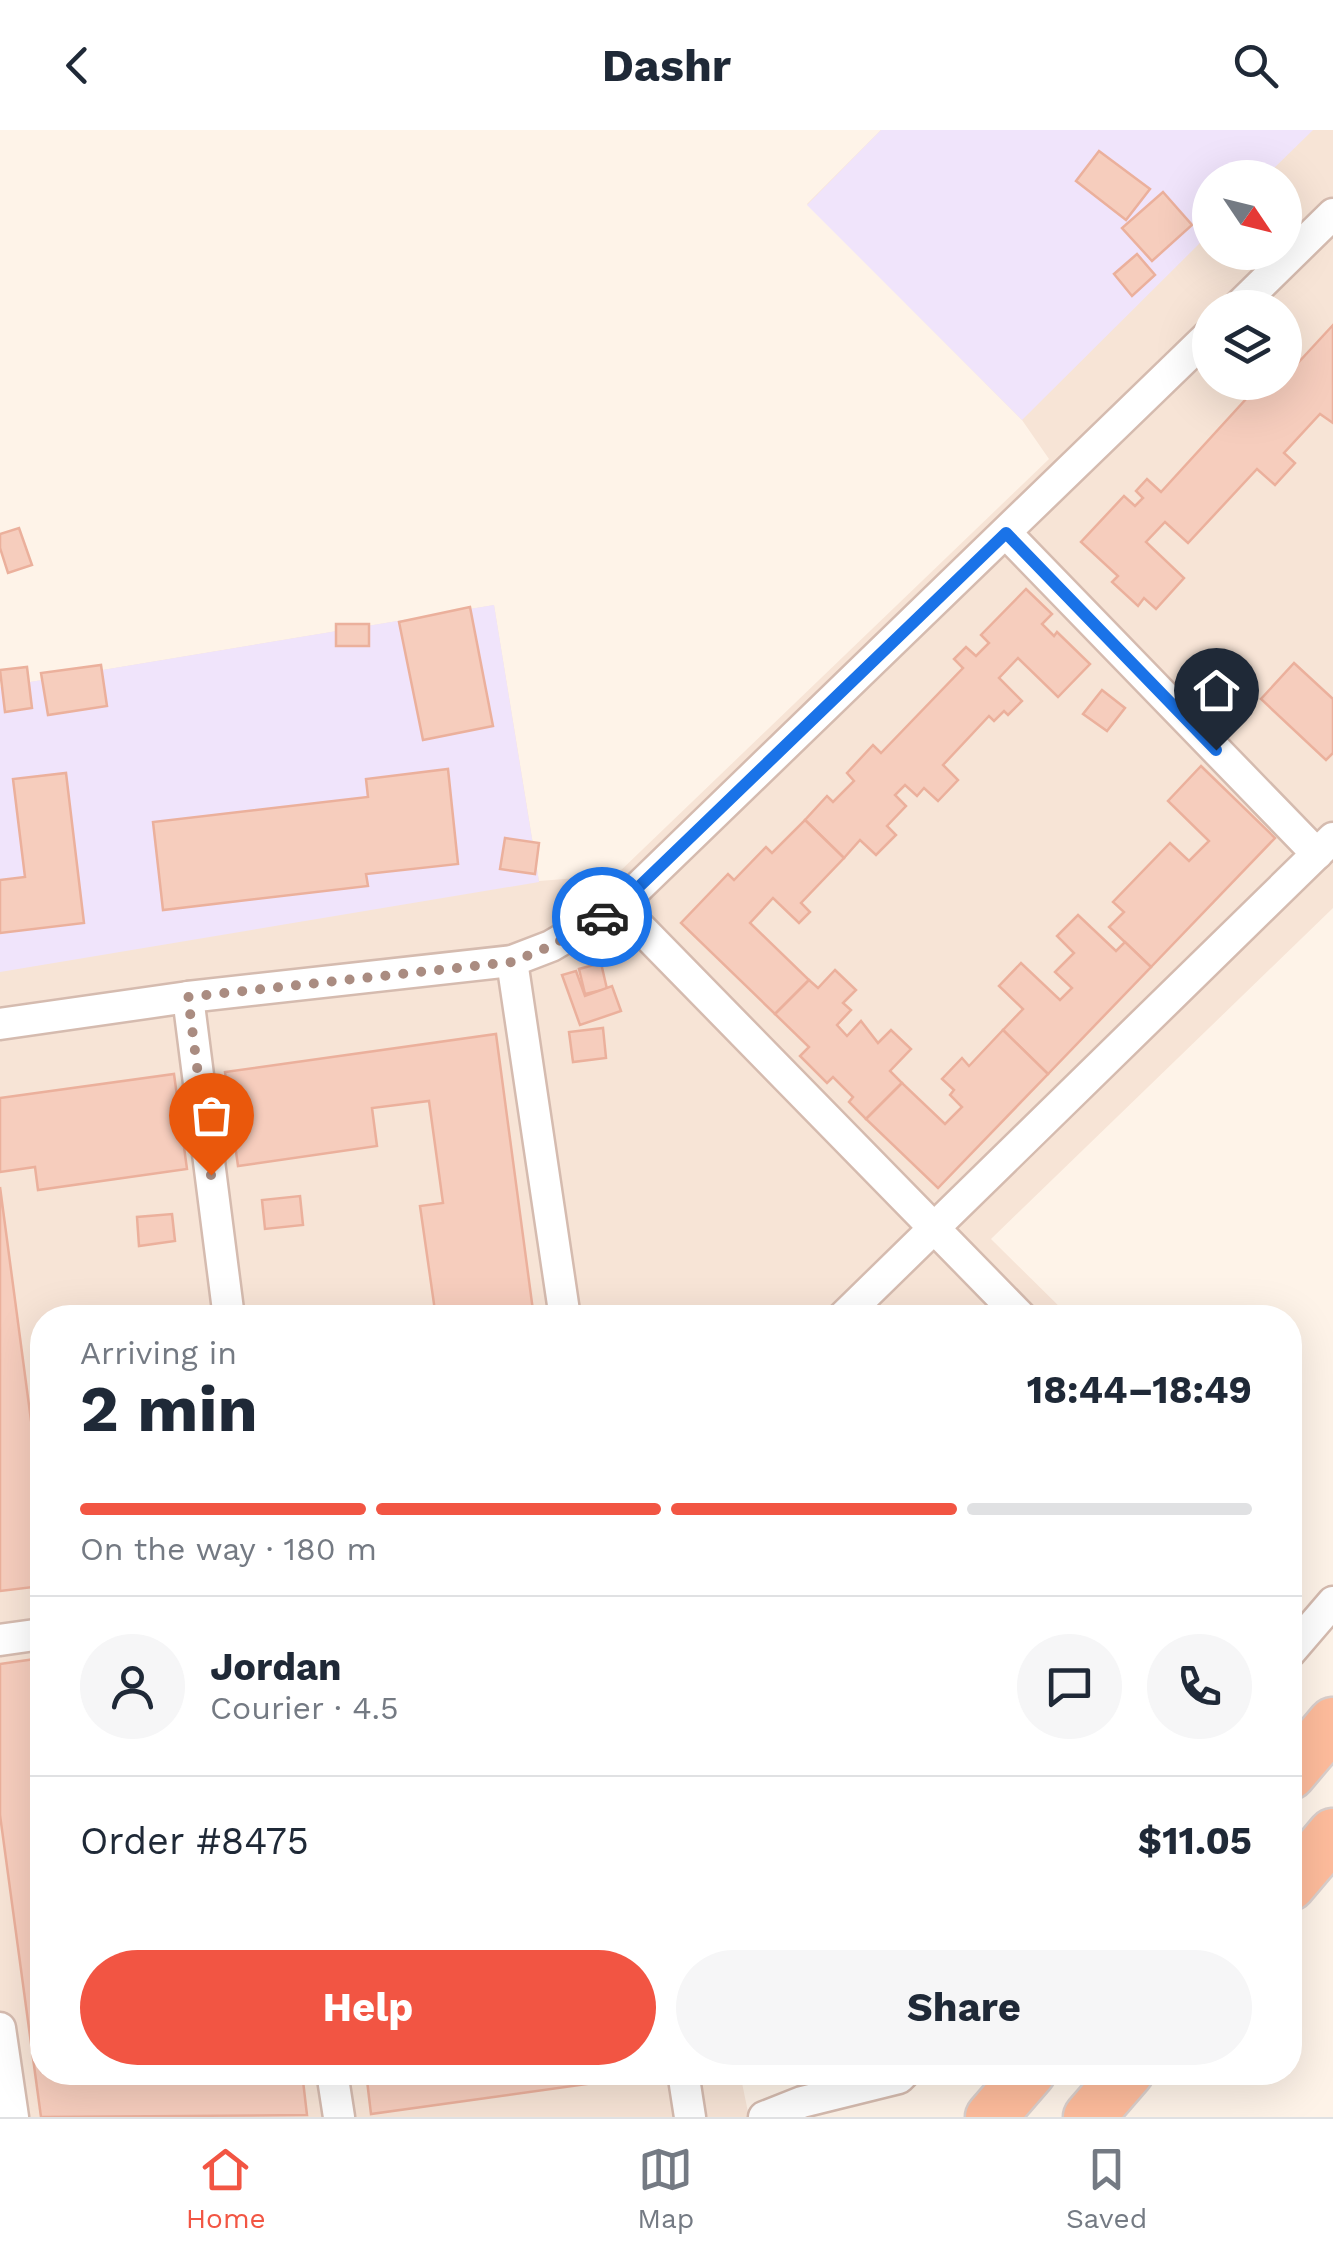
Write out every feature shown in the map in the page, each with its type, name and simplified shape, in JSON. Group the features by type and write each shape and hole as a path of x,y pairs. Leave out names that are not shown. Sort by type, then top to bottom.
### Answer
{"highway":[{"path":"1302,1760 1333,1723"},
{"path":"1302,1871 1333,1834"},
{"path":"991,2117 1019,2085"},
{"path":"1089,2117 1117,2085"}],"street":[{"path":"1255,290 1333,214"},
{"path":"0,1024 188,997 512,962 551,946 619,906 1192,352"},
{"path":"855,1305 1325,846 1006,533"},
{"path":"619,906 1009,1305"},
{"path":"512,962 563,1305"},
{"path":"188,997 227,1305"},
{"path":"1302,1638 1333,1602"},
{"path":"0,1640 30,1636"},
{"path":"0,2028 13,2117"},
{"path":"334,2085 338,2117"},
{"path":"685,2085 690,2117"},
{"path":"764,2117 802,2102 871,2085"}],"shaded area":[{"path":"881,130 1333,130 1333,908 991,1239 1058,1305 30,1305 30,2085 742,2085 749,2117 0,2117 0,687 494,605 539,881 616,875 1049,459 1022,420 807,204"},
{"path":"881,130 1313,130 1282,160 1192,160 1192,251 1022,420 807,205"},
{"path":"494,605 539,882 0,972 0,687"}],"building":[{"path":"1099,151 1150,189 1126,220 1076,181"},
{"path":"1163,192 1192,225 1152,261 1122,228"},
{"path":"1137,254 1155,275 1132,296 1114,274"},
{"path":"1333,325 1333,423 1320,414 1284,453 1295,463 1275,485 1257,469 1188,543 1165,522 1146,542 1184,578 1156,609 1144,598 1138,606 1112,582 1118,576 1081,542 1124,496 1135,506 1143,498 1136,491 1147,479 1161,492 1245,400 1302,400 1302,359"},
{"path":"19,528 32,565 8,573 0,534"},
{"path":"1026,589 1052,614 1042,624 1054,636 1057,632 1090,664 1058,697 1018,658 999,678 1022,701 1008,715 1004,711 994,721 989,716 943,765 958,780 938,801 924,788 917,796 905,785 895,795 906,806 887,826 896,835 876,855 860,840 844,858 805,820 827,796 833,802 854,781 847,773 873,745 881,753 963,668 954,659 966,647 976,656 989,643 981,635"},
{"path":"470,607 493,726 423,740 399,622"},
{"path":"336,624 369,624 369,646 336,646"},
{"path":"1294,663 1333,699 1333,753 1326,760 1261,699"},
{"path":"101,665 107,706 48,715 41,673"},
{"path":"27,667 32,708 5,712 0,670"},
{"path":"1102,690 1125,708 1107,731 1083,714"},
{"path":"1201,766 1275,838 1151,967 1109,927 1124,912 1113,902 1170,843 1189,861 1209,841 1168,801"},
{"path":"448,769 458,864 366,874 368,886 163,910 153,822 368,797 366,779"},
{"path":"66,773 84,923 0,933 0,880 25,877 13,779"},
{"path":"805,820 844,858 801,903 810,912 799,923 773,898 750,923 809,980 775,1014 681,923 728,874 734,880 766,847 772,853"},
{"path":"505,838 539,843 535,874 500,869"},
{"path":"1078,915 1116,951 1125,942 1151,967 1048,1074 1003,1030 1023,1009 999,986 1021,963 1060,1000 1072,988 1055,972 1074,953 1057,936"},
{"path":"601,963 607,989 585,994 579,969"},
{"path":"835,970 856,990 843,1003 851,1010 837,1025 847,1036 861,1021 878,1043 891,1030 911,1049 890,1071 902,1083 866,1119 849,1102 853,1097 833,1077 827,1083 800,1056 809,1047 775,1014 809,980 818,988"},
{"path":"576,971 585,996 612,986 621,1011 580,1025 562,975"},
{"path":"603,1028 606,1058 573,1062 569,1032"},
{"path":"1003,1030 1048,1074 938,1188 866,1119 902,1083 945,1124 962,1107 950,1095 954,1090 942,1079 962,1058 969,1066"},
{"path":"496,1034 532,1305 434,1305 420,1206 443,1203 429,1101 372,1108 377,1146 238,1166 225,1072"},
{"path":"174,1074 187,1169 38,1190 35,1167 0,1172 0,1098"},
{"path":"0,1187 30,1413 30,1587 0,1591"},
{"path":"300,1196 303,1225 265,1229 262,1200"},
{"path":"172,1214 175,1241 139,1246 137,1217"},
{"path":"30,1660 30,2036 0,1815 0,1664"},
{"path":"37,2085 304,2085 307,2115 41,2117"},
{"path":"368,2085 580,2085 371,2114"}],"way so far":[{"path":"211,1175 188,997 512,962 551,946 602,917"}],"route":[{"path":"602,917 619,906 1006,533 1216,750"}]}
